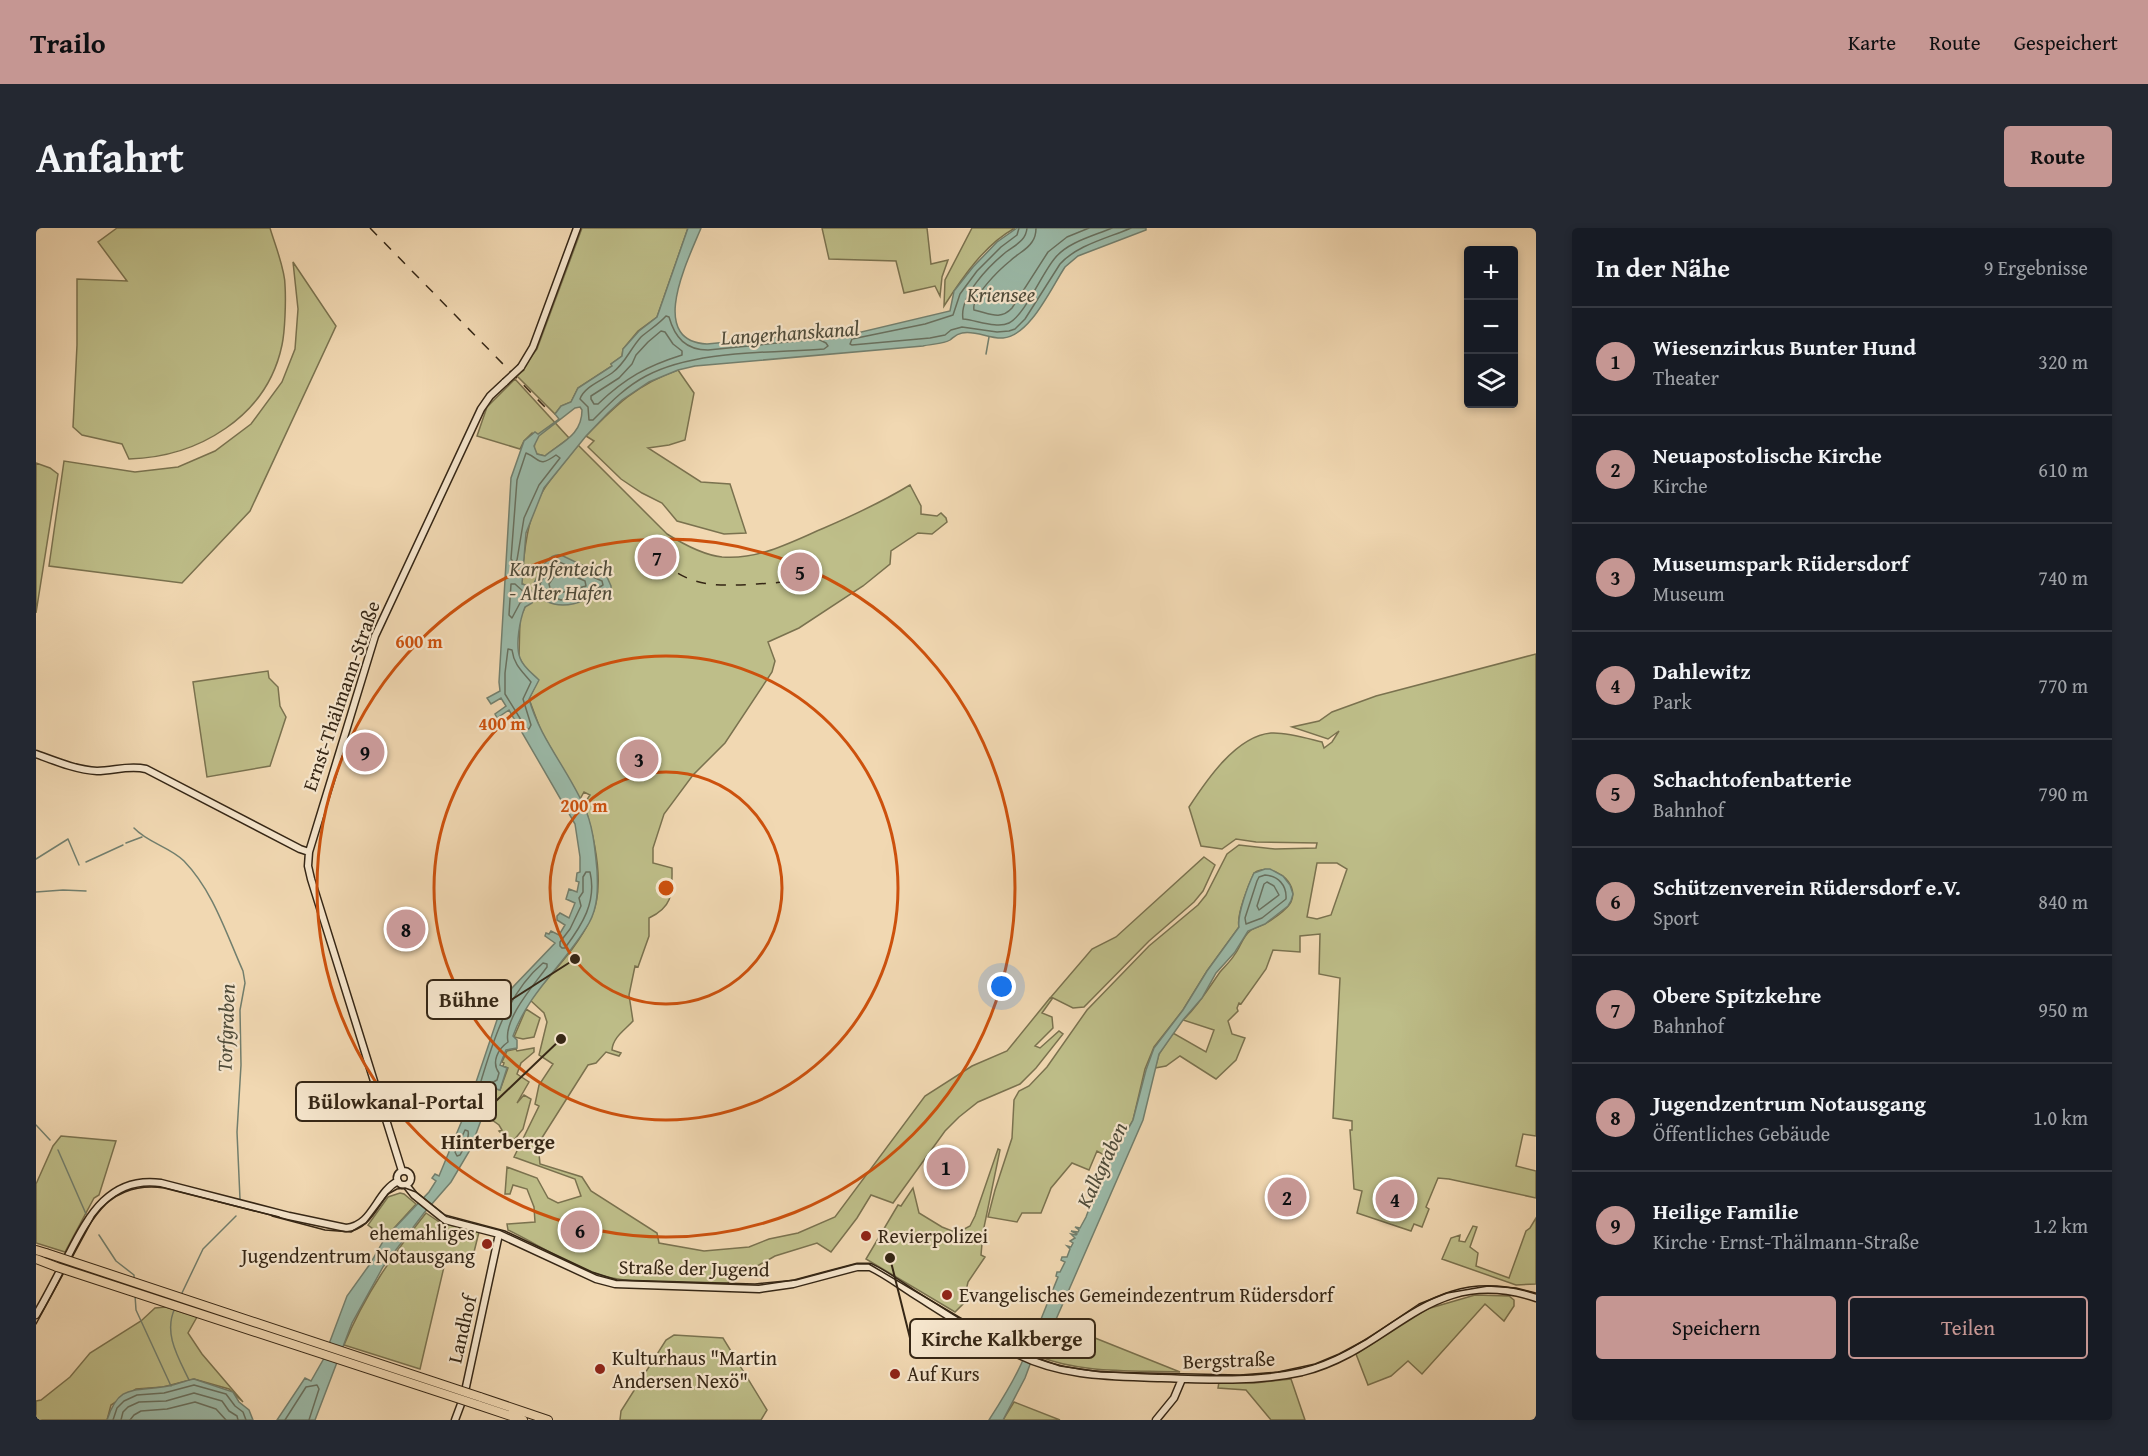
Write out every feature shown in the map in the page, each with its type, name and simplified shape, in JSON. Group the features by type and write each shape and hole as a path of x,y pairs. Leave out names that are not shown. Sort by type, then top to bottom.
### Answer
{"highway":[{"path":"36,1250 479,1401 523,1420"},
{"path":"36,1259 479,1401 548,1420"}],"main road":[{"name":"Ernst-Thälmann-Straße","path":"402,1171 312,880 308,866 309,852 375,636 481,409 490,396 522,367 533,347 577,228"},
{"path":"36,754 96,771 134,766 146,769 309,852"},
{"path":"402,1171 409,1172 411,1176 410,1182 406,1185 401,1185 398,1181 398,1175 402,1171"},
{"path":"36,1315 81,1230 96,1208 113,1193 133,1185 146,1182 161,1184 328,1225 351,1228 363,1222 383,1194 398,1181"},
{"name":"Straße der Jugend","path":"406,1185 414,1195 445,1220 499,1234 596,1280 623,1286 757,1289 793,1284 861,1266"},
{"name":"Landhof","path":"455,1420 464,1396 499,1234"},
{"name":"Bergstraße","path":"861,1266 872,1268 992,1342 1021,1357 1053,1368 1092,1375 1248,1380 1303,1371 1347,1355 1366,1345 1437,1299 1486,1289 1524,1294 1536,1298"},
{"path":"1156,1420 1174,1398 1182,1379"}],"green space":[{"path":"117,228 270,228 285,279 282,345 274,370 261,393 245,412 226,428 204,441 155,456 129,459 122,444 82,435 73,427 77,279 127,281 98,242"},
{"path":"582,228 688,228 657,317 638,331 623,349 622,356 611,364 612,366 578,388 571,402 561,406 555,414 517,376 524,370 523,368 537,349"},
{"path":"822,228 927,228 931,264 948,260 942,277 940,296 935,286 904,293 896,261 829,259"},
{"path":"972,228 1015,228 984,252 966,273 944,306 945,280"},
{"path":"293,262 336,326 250,511 182,583 49,566 64,461 135,472 178,467 215,451 251,424 282,382 295,349 298,309"},
{"path":"678,370 694,393 685,440 648,448 701,482 730,484 746,533 724,534 677,521 662,503 621,479 588,447 594,441 586,436 617,406 650,382"},
{"path":"515,379 569,438 545,456 537,454 534,450 535,441 532,433 520,449 477,436 487,407"},
{"path":"578,445 667,534 693,548 715,556 749,556 774,549 857,513 910,485 921,506 921,514 937,516 941,513 947,522 932,534 918,533 891,551 890,564 863,586 799,628 768,642 775,661 772,672 725,743 693,775 664,814 653,848 653,863 672,868 670,898 663,908 649,918 649,936 638,967 635,966 629,995 633,1021 617,1037 613,1045 612,1050 621,1053 619,1056 606,1052 596,1063 588,1065 538,1144 540,1164 582,1177 591,1191 657,1233 659,1243 704,1251 749,1247 769,1239 798,1233 835,1217 925,1096 972,1066 1007,1051 1050,998 1052,999 1042,1013 1052,1017 1053,1028 1035,1046 1040,1048 1059,1031 1063,1034 1020,1084 978,1102 959,1117 945,1131 893,1203 871,1195 831,1252 817,1243 775,1256 728,1283 648,1282 603,1276 567,1261 508,1230 507,1224 535,1222 534,1207 527,1189 513,1185 510,1194 505,1194 507,1167 537,1178 548,1198 558,1203 581,1196 575,1179 514,1157 539,1106 535,1104 539,1085 553,1064 539,1055 547,1022 544,1013 530,1000 579,940 591,918 598,892 595,846 584,804 590,795 584,792 580,799 541,731 529,699 538,680 524,666 519,657 520,618 532,592 521,581 531,520 546,486"},
{"path":"36,463 58,474 36,613"},
{"path":"1536,654 1536,1136 1523,1134 1516,1166 1536,1171 1536,1198 1438,1178 1426,1207 1429,1209 1422,1227 1414,1224 1411,1231 1357,1213 1362,1191 1354,1189 1350,1130 1352,1130 1352,1121 1333,1118 1340,978 1319,974 1320,934 1300,936 1300,952 1273,950 1266,969 1241,1004 1239,1003 1238,1011 1228,1021 1232,1034 1245,1038 1236,1060 1216,1079 1180,1056 1166,1066 1155,1068 1159,1054 1173,1033 1206,1052 1214,1030 1183,1020 1232,959 1248,933 1278,915 1291,902 1293,895 1288,881 1276,872 1261,870 1254,873 1246,892 1239,927 1207,971 1183,1010 1154,1047 1145,1069 1133,1120 1111,1159 1097,1151 1089,1170 1072,1163 1051,1188 1041,1213 1022,1213 1017,1222 988,1217 1012,1138 1014,1100 1019,1091 1029,1086 1047,1067 1087,1010 1149,946 1198,905 1206,895 1227,854 1239,845 1275,849 1316,848 1317,843 1256,842 1236,839 1222,849 1201,846 1189,807 1204,785 1234,751 1258,736 1271,733 1290,734 1322,742 1324,748 1332,742 1339,731 1328,739 1292,727 1319,721 1332,712 1376,696","holes":["1317,863 1337,863 1347,869 1331,915 1317,919 1307,917"]},
{"path":"268,671 269,678 278,687 280,706 286,717 270,766 207,777 193,682"},
{"path":"1204,857 1215,865 1203,891 1194,902 1149,941 1084,1007 1073,1008 1051,997 1092,949 1116,937"},
{"path":"526,1009 540,1018 534,1037 523,1039 514,1037"},
{"path":"534,1048 534,1052 521,1063 517,1074 529,1082 517,1103 524,1095 531,1099 523,1129 514,1140 509,1141 499,1131 502,1130 499,1125 485,1115 493,1088 500,1090 508,1068 503,1066 502,1062 507,1051"},
{"path":"61,1136 116,1141 99,1195 94,1198 65,1252 36,1243 36,1184 53,1146"},
{"path":"998,1149 1000,1150 983,1232 981,1255 985,1257 968,1282 963,1304 955,1312 866,1259 898,1205 901,1206 913,1188 919,1213 957,1233 970,1226"},
{"path":"400,1193 416,1204 385,1238 368,1225 388,1197"},
{"path":"426,1213 441,1223 479,1232 472,1260 447,1254 420,1369 344,1345 380,1276"},
{"path":"1536,1218 1536,1284 1516,1285 1442,1259 1451,1238 1460,1235 1459,1241 1465,1242 1473,1226 1477,1227 1470,1247 1478,1253 1476,1266 1509,1278 1526,1231"},
{"path":"1475,1295 1509,1296 1514,1300 1514,1306 1504,1321 1485,1304 1422,1374 1408,1361 1391,1376 1368,1385 1356,1354 1427,1309"},
{"path":"166,1307 197,1317 188,1333 202,1354 243,1402 229,1389 194,1379 163,1387 136,1389 111,1405 107,1420 36,1420 36,1401 41,1400 70,1377 90,1353 141,1321 155,1308"},
{"path":"1055,1322 1180,1372 1126,1371 1072,1366 1038,1356"},
{"path":"674,1335 723,1338 767,1410 761,1420 620,1420 621,1411 666,1340"},
{"path":"1291,1379 1305,1420 1271,1420 1246,1390 1218,1388 1219,1382 1255,1383"},
{"path":"1014,1402 1060,1420 1003,1420"}],"water":[{"path":"688,228 701,228 682,277 675,314 679,329 689,339 707,344 820,333 832,339 950,311 954,291 973,267 997,242 1017,228 1146,228 1146,230 1078,256 1065,267 1031,320 1013,335 998,338 967,332 944,342 923,346 695,366 678,370 649,382 622,400 608,413 586,436 544,488 526,533 522,584 528,586 532,592 535,591 533,585 544,565 551,557 561,555 607,577 611,586 611,589 587,600 562,605 546,601 533,592 532,603 525,607 523,612 518,639 521,661 539,680 529,699 534,713 546,740 576,790 589,820 597,870 594,911 580,937 538,991 520,1020 513,1036 517,1040 517,1048 506,1050 500,1065 507,1068 500,1090 493,1088 470,1150 451,1182 383,1267 352,1323 315,1420 277,1420 305,1378 311,1381 323,1360 347,1296 385,1238 429,1192 436,1181 432,1178 435,1174 439,1176 468,1106 500,1011 512,988 555,943 545,936 551,931 559,935 565,925 557,920 557,916 560,913 569,918 575,903 566,899 569,889 577,892 579,882 576,881 577,873 580,872 580,857 575,824 509,710 497,718 495,714 506,706 501,698 491,704 487,698 500,691 511,478 524,441 559,419 555,414 561,406 571,402 578,388 612,366 611,364 622,356 623,349 639,331 657,317","holes":["580,407 582,410 579,426 570,437 545,456 537,454 534,446 539,436 575,408"]},
{"path":"1270,869 1283,876 1293,894 1291,901 1265,924 1248,931 1235,952 1216,973 1202,998 1159,1054 1143,1120 1054,1324 1047,1338 1038,1343 1025,1378 1003,1420 989,1420 1023,1361 1028,1343 1024,1341 1026,1338 1030,1340 1037,1329 1058,1277 1057,1272 1060,1272 1065,1262 1061,1260 1062,1257 1067,1257 1070,1249 1067,1246 1071,1247 1073,1243 1070,1241 1075,1238 1071,1234 1077,1234 1071,1231 1078,1232 1079,1230 1075,1227 1080,1228 1086,1217 1100,1180 1133,1120 1154,1048 1183,1010 1207,971 1239,927 1241,908 1254,873"},
{"path":"194,1379 233,1392 239,1402 249,1410 253,1420 107,1420 116,1401 127,1392"}],"waterway":[{"path":"986,354 989,337"},
{"name":"Torfgraben","path":"134,828 146,838 178,856 194,873 211,899 243,971 245,983 240,1010 241,1065 237,1132 240,1199"},
{"path":"126,843 142,837"},
{"path":"36,859 68,839 79,865"},
{"path":"86,862 123,845"},
{"path":"36,892 86,891"},
{"path":"36,1125 50,1140"},
{"path":"58,1150 86,1214"},
{"name":"Torfgraben","path":"181,1295 203,1249 236,1216"},
{"path":"99,1235 116,1261 134,1275 134,1278"},
{"path":"135,1295 136,1310 171,1386"},
{"name":"Torfgraben","path":"175,1308 171,1336 189,1380"}],"tram line":[{"path":"36,1324 94,1217 108,1202 125,1192 144,1187 164,1188 279,1217"},
{"path":"272,1216 325,1230 351,1232 366,1223 388,1194 405,1188 416,1192 445,1215 505,1231 592,1272 617,1280 755,1284 796,1280 856,1264 869,1264 1015,1350 1060,1366 1101,1372 1240,1375 1278,1372 1315,1364 1339,1354 1367,1339 1419,1304 1447,1293 1488,1286 1516,1288 1536,1293"}],"railway":[{"path":"370,228 546,408"},
{"path":"649,546 672,570 685,577 697,582 725,585 786,581 796,575 813,557"}],"place":[{"name":"Obere Spitzkehre","path":"657,557"},
{"name":"Schachtofenbatterie","path":"800,572"},
{"name":"Heilige Familie","path":"365,752"},
{"name":"Museumspark Rüdersdorf","path":"639,759"},
{"name":"Jugendzentrum Notausgang","path":"406,929"},
{"name":"Bühne","path":"575,959"},
{"name":"Bülowkanal-Portal","path":"561,1039"},
{"name":"Wiesenzirkus Bunter Hund","path":"946,1167"},
{"name":"Neuapostolische Kirche","path":"1287,1197"},
{"name":"Dahlewitz","path":"1395,1199"},
{"name":"Schützenverein Rüdersdorf e.V.","path":"580,1230"},
{"name":"Revierpolizei","path":"866,1236"},
{"name":"ehemahliges Jugendzentrum Notausgang","path":"487,1244"},
{"name":"Kirche Kalkberge","path":"890,1258"},
{"name":"Evangelisches Gemeindezentrum Rüdersdorf","path":"947,1295"},
{"name":"Kulturhaus \"Martin Andersen Nexö\"","path":"600,1369"},
{"name":"Auf Kurs","path":"895,1374"}],"district":[{"name":"Hinterberge","path":"498,1142"}],"water label":[{"name":"Kriensee","path":"1001,295"},
{"name":"Langerhanskanal","path":"790,333"},
{"name":"Karpfenteich - Alter Hafen","path":"561,581"},
{"name":"Kalkgraben","path":"1102,1165"}]}
